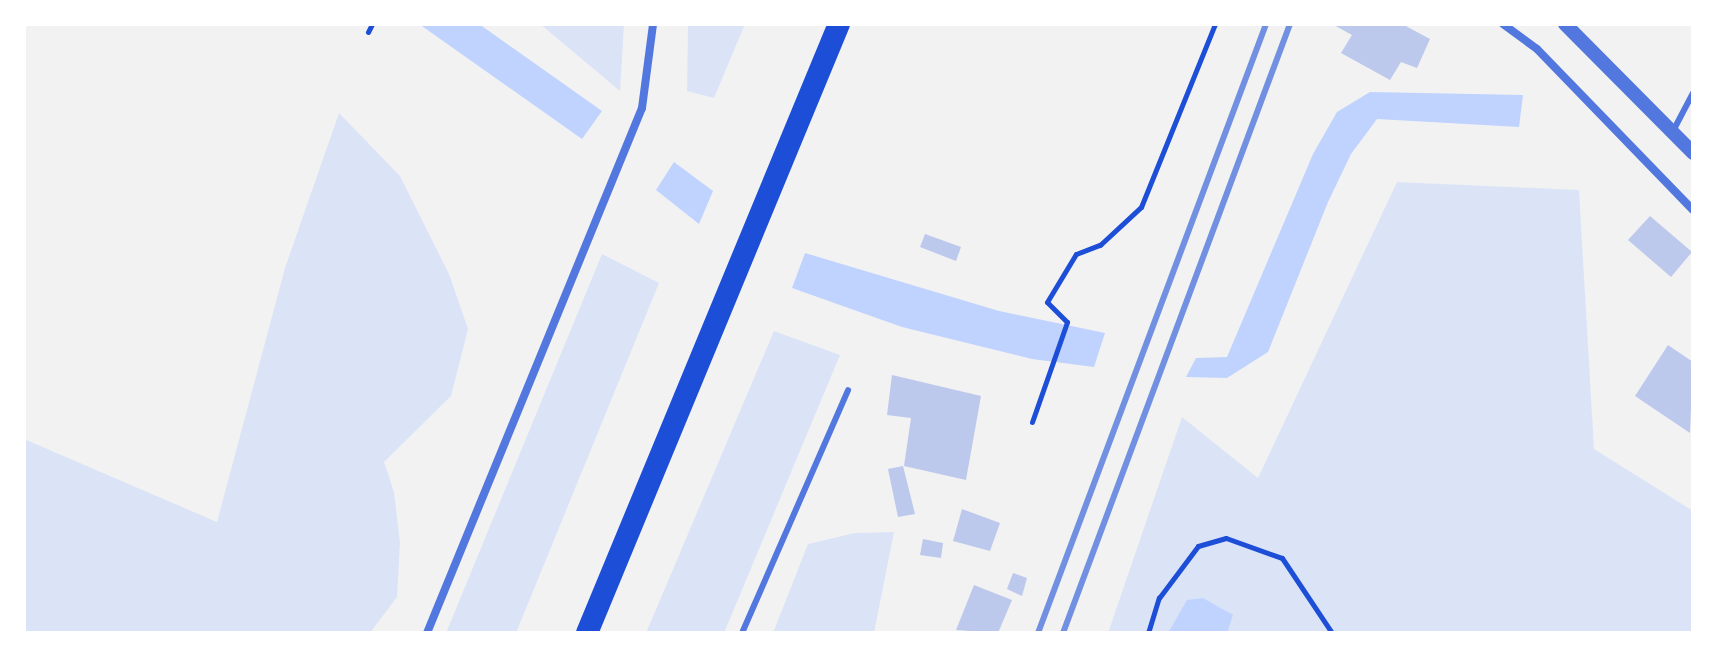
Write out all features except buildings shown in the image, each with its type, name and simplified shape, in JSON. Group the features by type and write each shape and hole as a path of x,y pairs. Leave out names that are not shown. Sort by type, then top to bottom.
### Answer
{"highway":[{"path":"587,633 839,24"}],"street":[{"path":"427,633 642,108 653,24"},
{"path":"1503,24 1537,49 1693,210"},
{"path":"1565,24 1693,153"}],"lane":[{"path":"1672,133 1693,93"},
{"path":"742,633 848,390"}],"path":[{"path":"368,32 372,24"},
{"path":"1032,422 1067,322 1047,302 1076,254 1100,245 1141,207 1215,24"},
{"path":"1148,633 1159,598 1198,546 1226,538 1282,558 1332,633"}],"shaded area":[{"path":"540,24 624,24 620,91"},
{"path":"688,24 745,24 714,98 687,91"},
{"path":"339,113 400,176 449,274 468,329 451,396 384,462 394,492 400,543 397,597 370,633 24,633 24,439 217,522 285,268"},
{"path":"1397,182 1579,190 1594,449 1693,511 1693,633 1108,633 1182,417 1258,478"},
{"path":"602,254 659,283 516,633 446,633"},
{"path":"774,331 840,355 724,633 646,633"},
{"path":"894,532 874,633 773,633 808,544 855,533"}],"water":[{"path":"419,24 479,24 602,111 582,139"},
{"path":"1370,92 1523,95 1519,127 1377,119 1351,154 1328,202 1268,352 1227,378 1186,377 1196,358 1227,357 1313,154 1337,112"},
{"path":"674,162 713,191 699,224 656,190"},
{"path":"805,253 999,311 1105,333 1094,367 1032,359 902,327 792,288"},
{"path":"1203,598 1233,615 1227,633 1168,633 1187,600"}],"railway":[{"path":"1038,633 1266,24"},
{"path":"1063,633 1290,24"}]}
